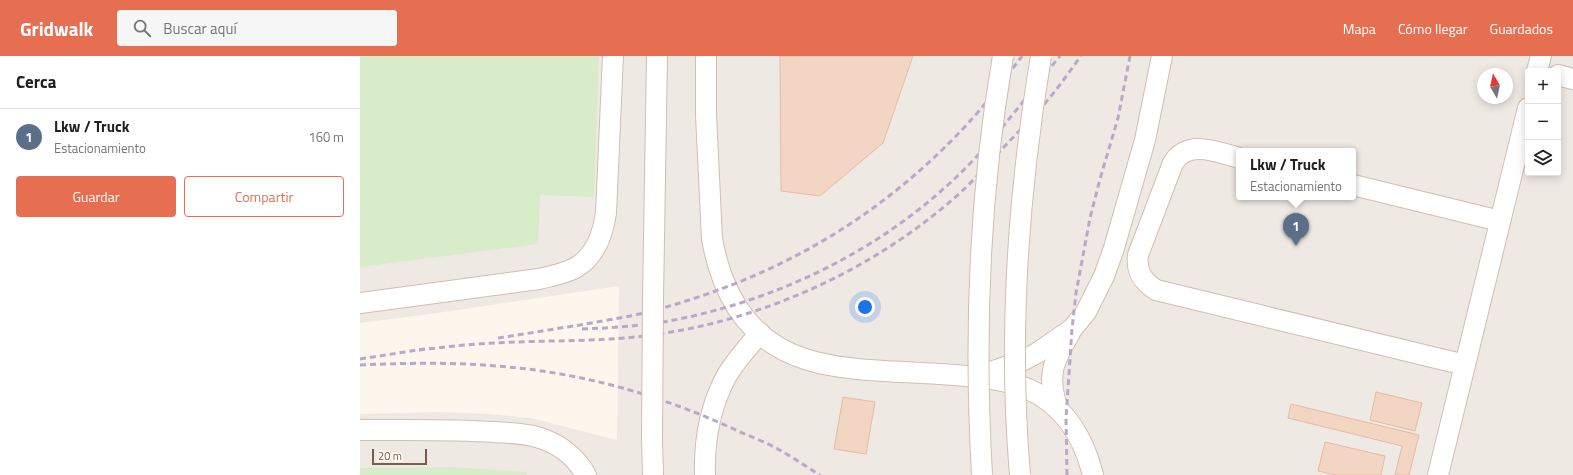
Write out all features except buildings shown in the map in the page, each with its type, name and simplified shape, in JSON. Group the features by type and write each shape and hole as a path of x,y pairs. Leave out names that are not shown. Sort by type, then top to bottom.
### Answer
{"street":[{"path":"360,303 539,279 576,268 588,257 602,235 606,213 613,56"},
{"path":"653,475 653,299 658,56"},
{"path":"706,56 706,115 711,224 716,258 725,288 742,315 760,333 787,351 804,359 855,368 970,376 1010,383 1028,389 1042,396 1058,409 1076,431 1084,446 1093,475"},
{"path":"982,475 979,415 979,279 983,211 1003,56"},
{"path":"1020,475 1015,347 1021,198 1041,56"},
{"path":"1058,409 1052,390 1051,378 1055,360 1072,329 1086,312 1104,276 1114,248 1145,140 1162,56"},
{"path":"1561,76 1573,79"},
{"path":"1438,475 1525,120"},
{"path":"1236,157 1205,149 1195,149 1186,151 1178,156 1173,163 1138,254 1138,272 1148,285 1156,290 1465,365"},
{"path":"1356,186 1500,221"},
{"path":"970,376 988,373 1020,362 1037,353 1072,329"},
{"path":"705,475 704,462 708,429 717,398 726,377 760,333"},
{"path":"360,430 480,431 539,437 556,444 569,453 582,467 586,475"}],"shaded area":[{"path":"360,56 1573,56 1573,475 360,475 360,414 440,412 531,418 617,440 619,286 360,323"}],"green space":[{"path":"360,56 599,56 594,197 540,195 538,244 360,267"},
{"path":"452,467 527,472 527,475 360,475 360,468"}],"railway":[{"path":"498,338 644,313 731,285 812,247 850,224 886,198 921,169 973,118 1022,56"},
{"path":"582,329 658,323 713,311 755,298 797,282 838,262 876,240 913,214 947,186 979,154 1060,56"},
{"path":"419,350 486,343 626,338 685,330 765,308 804,292 842,274 878,254 945,206 975,179 1039,110 1081,56"},
{"path":"1067,475 1066,418 1076,293 1090,218 1118,118 1130,56"},
{"path":"360,359 424,349"},
{"path":"360,365 428,363 479,365 528,369 591,380 652,397 711,419 772,446 820,475"}],"place":[{"name":"Lkw / Truck","path":"1296,246"}]}
